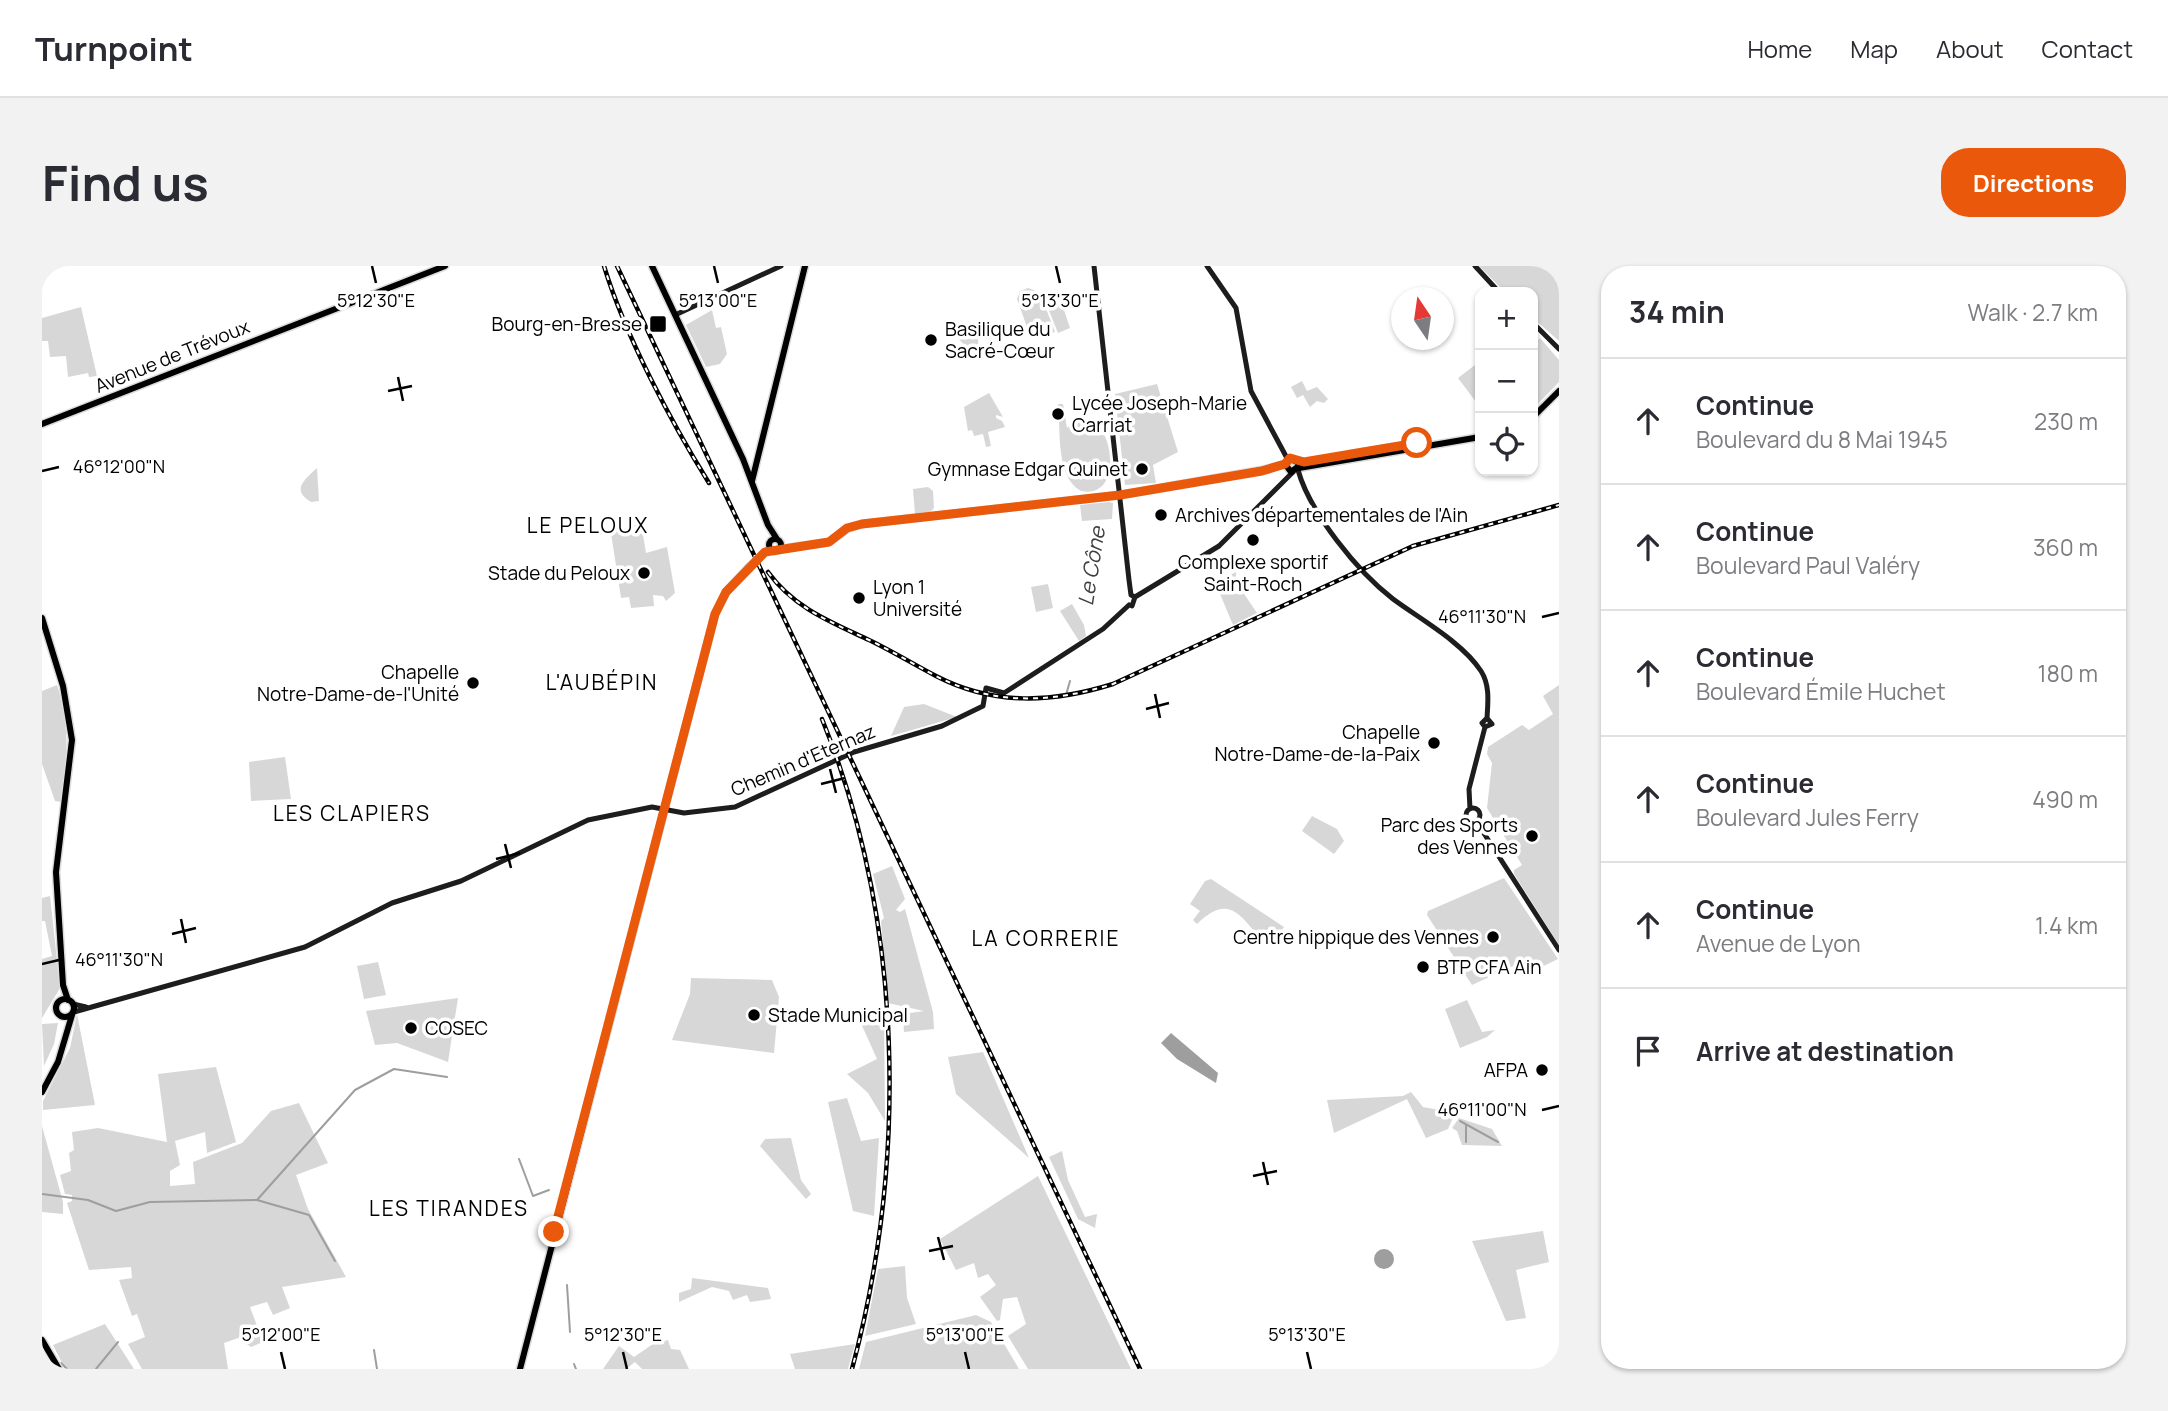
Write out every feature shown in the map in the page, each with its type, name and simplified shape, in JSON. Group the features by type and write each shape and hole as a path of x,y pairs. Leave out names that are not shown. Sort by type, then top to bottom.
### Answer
{"main road":[{"name":"Avenue de Trévoux","path":"42,424 445,266"},
{"path":"652,266 744,462 768,526 778,539 780,549"},
{"path":"752,483 755,459 805,266"},
{"path":"1535,413 1559,389"},
{"path":"769,548 829,542 847,528 862,524 1120,495 1475,436"},
{"path":"744,462 755,459"},
{"path":"747,470 755,459"},
{"path":"768,526 769,548"},
{"path":"778,539 799,545"},
{"path":"520,1369 718,605 726,592 778,539"},
{"path":"42,618 63,686 72,740 56,872 63,985 73,1013 58,1062 42,1092"},
{"path":"66,1032 62,1017 57,1011 67,1001"},
{"path":"62,1017 73,1013"},
{"path":"42,1340 59,1369"}],"street":[{"path":"675,316 780,266"},
{"path":"1094,266 1133,596 1219,545 1284,479 1292,467"},
{"path":"1207,266 1236,308 1253,398 1320,515 1362,568 1392,598 1434,627 1480,669 1487,687 1488,718 1482,721 1485,727 1470,785 1470,809 1467,817 1476,821 1559,950"},
{"path":"1475,266 1494,287"},
{"path":"1538,328 1559,349"},
{"name":"Chemin d'Eternaz","path":"73,1013 86,1007 285,955 392,903 461,881 559,836 582,822 652,807 684,813 735,807 860,750 942,726 981,707 985,699 995,693 1004,693 1070,651 1129,605 1133,596"},
{"path":"985,699 986,688 995,693"},
{"path":"67,1001 86,1007"}],"shaded area":[{"path":"1479,266 1559,266 1559,341 1538,322 1538,287 1500,287"},
{"path":"1028,288 1040,293 1055,332 1052,333 1049,326 1039,334 1028,330 1017,299 1020,291"},
{"path":"1062,304 1070,328 1058,333 1048,308"},
{"path":"81,307 97,376 89,377 88,373 68,377 66,356 50,357 48,341 42,341 42,318"},
{"path":"712,310 716,328 721,327 727,354 720,364 706,367 686,325"},
{"path":"977,326 979,354 982,356 977,360 952,331 974,329"},
{"path":"1540,338 1559,360 1559,382 1538,404 1538,350"},
{"path":"1475,365 1475,401 1458,378"},
{"path":"1302,381 1307,391 1317,387 1328,399 1324,403 1317,401 1310,407 1303,395 1297,398 1291,387"},
{"path":"1157,384 1178,452 1153,465 1156,483 1125,485 1115,394"},
{"path":"989,393 1003,417 996,415 996,418 1002,421 1005,427 988,432 991,446 986,447 983,434 974,436 972,430 968,431 964,407"},
{"path":"1058,404 1063,404 1067,428 1082,419 1094,422 1103,433 1109,448 1110,465 1106,480 1097,490 1081,491 1067,475 1061,452"},
{"path":"317,468 319,501 311,502 305,498 301,489 304,481"},
{"path":"928,487 933,491 934,508 929,513 915,514 913,489"},
{"path":"1113,503 1112,519 1082,521 1080,505"},
{"name":"Stade du Peloux","path":"641,523 646,553 667,547 675,593 666,601 663,596 653,595 654,606 631,608 629,597 621,598 611,533"},
{"path":"1236,572 1236,582 1257,613 1233,625 1215,582"},
{"path":"1048,584 1053,608 1036,612 1031,587"},
{"path":"1072,604 1084,625 1086,636 1079,641 1060,611"},
{"path":"57,685 64,715 66,743 61,802 55,801 42,764 42,691"},
{"name":"Parc des Sports des Vennes","path":"1559,685 1559,945 1514,874 1514,870 1522,865 1487,808 1492,763 1487,754 1488,747 1522,725 1529,730 1553,714 1543,696"},
{"path":"924,704 957,717 891,736 904,707"},
{"path":"285,757 291,799 251,801 249,762"},
{"path":"1312,816 1337,829 1344,841 1334,854 1302,831"},
{"path":"892,866 905,899 896,910 900,912 905,909 933,1012 934,1029 904,1032 903,1014 924,1011 888,1003 881,921 884,918 873,874"},
{"name":"Centre hippique des Vennes","path":"1504,878 1558,959 1529,973 1522,962 1472,985 1427,915 1428,911"},
{"path":"1211,879 1284,927 1271,946 1267,946 1235,912 1227,909 1209,914 1197,924 1193,920 1200,911 1190,904 1205,881"},
{"path":"50,896 60,988 42,1018 42,959 52,956 45,921 42,921 42,898"},
{"path":"378,962 386,995 364,999 357,966"},
{"path":"691,978 772,980 779,997 774,1053 672,1040 690,994"},
{"name":"COSEC","path":"458,998 448,1062 397,1043 375,1045 366,1011"},
{"path":"1467,1000 1482,1032 1495,1030 1487,1037 1460,1048 1445,1009"},
{"path":"77,1014 95,1105 43,1110 43,1101 70,1048"},
{"path":"884,1016 885,1121 868,1093 847,1074 877,1059 859,1019"},
{"path":"58,1023 54,1044 44,1066 42,1024"},
{"path":"1171,1033 1218,1073 1216,1083 1177,1059 1161,1043"},
{"path":"983,1052 1029,1158 956,1094 948,1057"},
{"path":"216,1067 236,1142 207,1153 205,1132 175,1141 180,1165 170,1171 170,1186 195,1184 193,1162 242,1143 271,1111 299,1103 328,1163 296,1175 308,1209 346,1277 282,1287 290,1308 273,1315 267,1302 250,1307 263,1342 251,1347 238,1338 224,1343 228,1369 142,1369 128,1344 145,1337 137,1314 132,1316 119,1280 132,1278 131,1267 89,1270 67,1203 72,1201 72,1195 65,1194 60,1175 71,1171 69,1153 74,1150 72,1132 98,1128 167,1142 158,1074"},
{"path":"1411,1092 1423,1107 1455,1113 1448,1129 1426,1138 1407,1099 1334,1133 1327,1100 1403,1096"},
{"path":"847,1098 861,1141 879,1138 874,1216 853,1211 828,1102"},
{"path":"1459,1118 1492,1129 1502,1146 1462,1145 1457,1131 1452,1128"},
{"path":"42,1126 63,1202 63,1214 42,1212"},
{"path":"791,1138 801,1180 811,1194 806,1199 760,1146 765,1139"},
{"path":"1062,1151 1068,1180 1085,1217 1097,1214 1095,1228 1078,1219 1049,1157"},
{"path":"1038,1176 1131,1369 1028,1369 1008,1336 1026,1324 1017,1297 1003,1299 1000,1320 997,1321 980,1297 996,1285 988,1274 978,1278 974,1263 956,1270 940,1239"},
{"path":"1543,1231 1549,1262 1516,1270 1526,1318 1506,1321 1472,1241"},
{"path":"1380,1249 1388,1249 1394,1259 1388,1269 1380,1269 1374,1263 1374,1255"},
{"path":"905,1266 907,1298 916,1324 865,1336 878,1269"},
{"path":"692,1278 768,1288 771,1299 750,1302 747,1295 733,1300 729,1291 712,1287 679,1302 679,1293 691,1289"},
{"path":"976,1315 991,1322 1019,1369 859,1369 866,1342"},
{"path":"105,1324 134,1369 65,1369 53,1345"},
{"path":"668,1340 671,1349 680,1350 689,1369 642,1369 635,1362 626,1369 603,1369 619,1346 634,1357 653,1344"},
{"path":"855,1344 848,1369 795,1369 790,1354"}],"waterway":[{"name":"Le Cône","path":"1066,695 1070,681"},
{"path":"42,1194 88,1200 116,1211 150,1202 257,1200 355,1090 394,1069 447,1077"},
{"path":"1460,1121 1498,1142"},
{"path":"1466,1126 1466,1142"},
{"path":"519,1159 533,1196 549,1190"},
{"path":"257,1200 309,1215 335,1261"},
{"path":"567,1285 570,1332"},
{"path":"96,1369 118,1342"},
{"path":"374,1350 377,1369"},
{"path":"42,1361 46,1364"},
{"path":"61,1363 67,1369"},
{"path":"574,1364 576,1369"}],"railway":[{"path":"604,266 650,378 709,483"},
{"path":"617,266 1140,1369"},
{"path":"768,572 778,585 801,605 936,676 980,693 1001,697 1045,698 1113,684 1413,546 1559,505"},
{"path":"822,719 849,796 869,876 882,958 889,1041 889,1125 882,1208 870,1289 852,1369"}],"place":[{"name":"Bourg-en-Bresse","path":"658,324"},
{"name":"Basilique du Sacré-Cœur","path":"931,340"},
{"name":"Lycée Joseph-Marie Carriat","path":"1058,414"},
{"name":"Gymnase Edgar Quinet","path":"1142,469"},
{"name":"Archives départementales de l'Ain","path":"1161,515"},
{"name":"Complexe sportif Saint-Roch","path":"1253,540"},
{"name":"Stade du Peloux","path":"644,573"},
{"name":"Lyon 1 Université","path":"859,598"},
{"name":"Chapelle Notre-Dame-de-l'Unité","path":"473,683"},
{"name":"Chapelle Notre-Dame-de-la-Paix","path":"1434,743"},
{"name":"Parc des Sports des Vennes","path":"1532,836"},
{"name":"Centre hippique des Vennes","path":"1493,937"},
{"name":"BTP CFA Ain","path":"1423,967"},
{"name":"Stade Municipal","path":"754,1015"},
{"name":"COSEC","path":"411,1028"},
{"name":"AFPA","path":"1542,1070"}],"district":[{"name":"LE PELOUX","path":"588,525"},
{"name":"L'AUBÉPIN","path":"602,682"},
{"name":"LES CLAPIERS","path":"352,813"},
{"name":"LA CORRERIE","path":"1046,938"},
{"name":"LES TIRANDES","path":"449,1208"}],"route":[{"path":"554,1232 715,614 734,582 765,552 829,542 847,528 862,524 1120,495 1262,471 1285,464 1290,458 1299,463 1417,443"}]}
